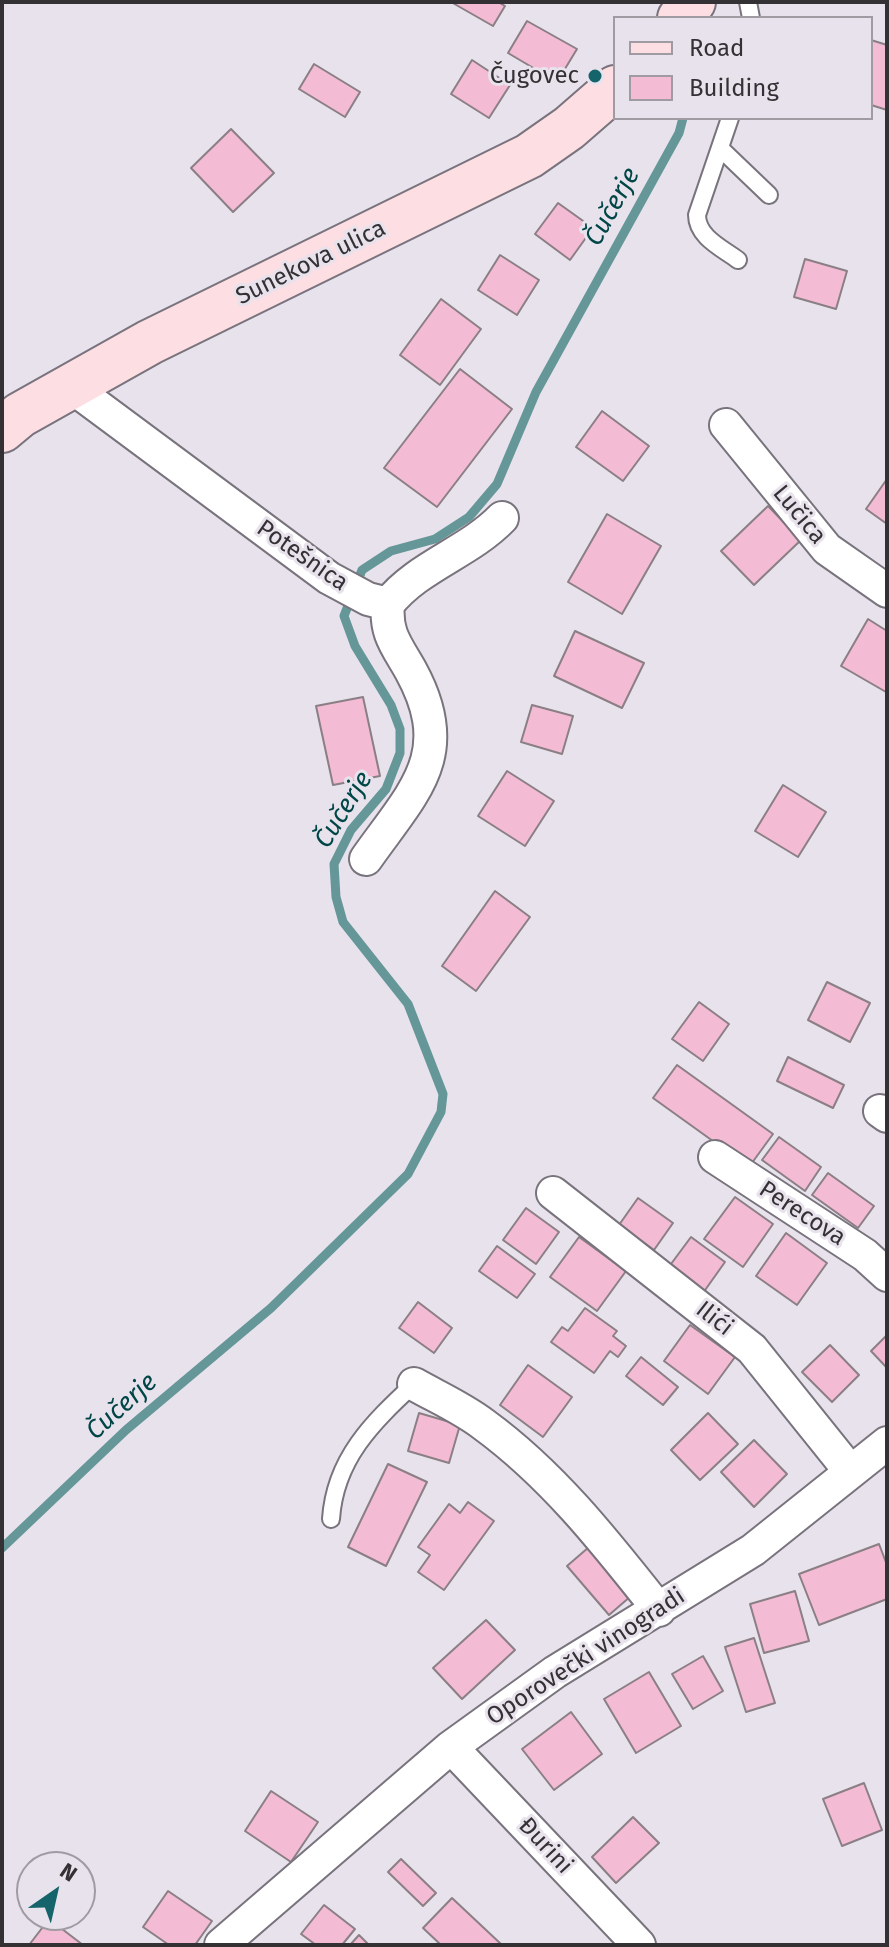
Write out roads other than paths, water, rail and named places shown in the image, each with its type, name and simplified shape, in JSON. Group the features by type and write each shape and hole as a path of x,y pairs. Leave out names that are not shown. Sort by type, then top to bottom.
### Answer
{"street":[{"name":"Sunekova ulica","path":"2,430 20,415 69,385 150,342 529,156 569,128 613,90"},
{"name":"Potešnica","path":"69,385 329,578 378,601"},
{"name":"Lučica","path":"726,425 827,549 887,591"},
{"path":"366,859 422,780 431,753 430,719 414,676 386,627 378,601 405,581 486,534 502,518"},
{"name":"Perecova","path":"715,1157 865,1255 887,1275"},
{"name":"Ilići","path":"553,1193 752,1349 850,1471"},
{"path":"414,1384 481,1422 526,1458 584,1516 659,1610"},
{"name":"Oporovečki vinogradi","path":"221,1945 451,1747 555,1672 753,1550 887,1443"},
{"name":"Đurini","path":"451,1747 639,1945"}],"lane":[{"path":"729,120 697,215 697,225 706,236 738,260"},
{"path":"721,149 769,195"},
{"path":"331,1519 333,1491 348,1454 374,1421 414,1384"}],"waterway":[{"name":"Čučerje","path":"2,1548 126,1430 271,1308 408,1174 441,1112 443,1094 408,1004 343,922 336,897 334,864 351,830 386,789 400,753 400,729 391,705 355,646 344,616 362,570 391,551 435,539 469,517 497,484 536,392 679,133 682,120"}],"place":[{"name":"Čugovec","path":"595,76"}]}
